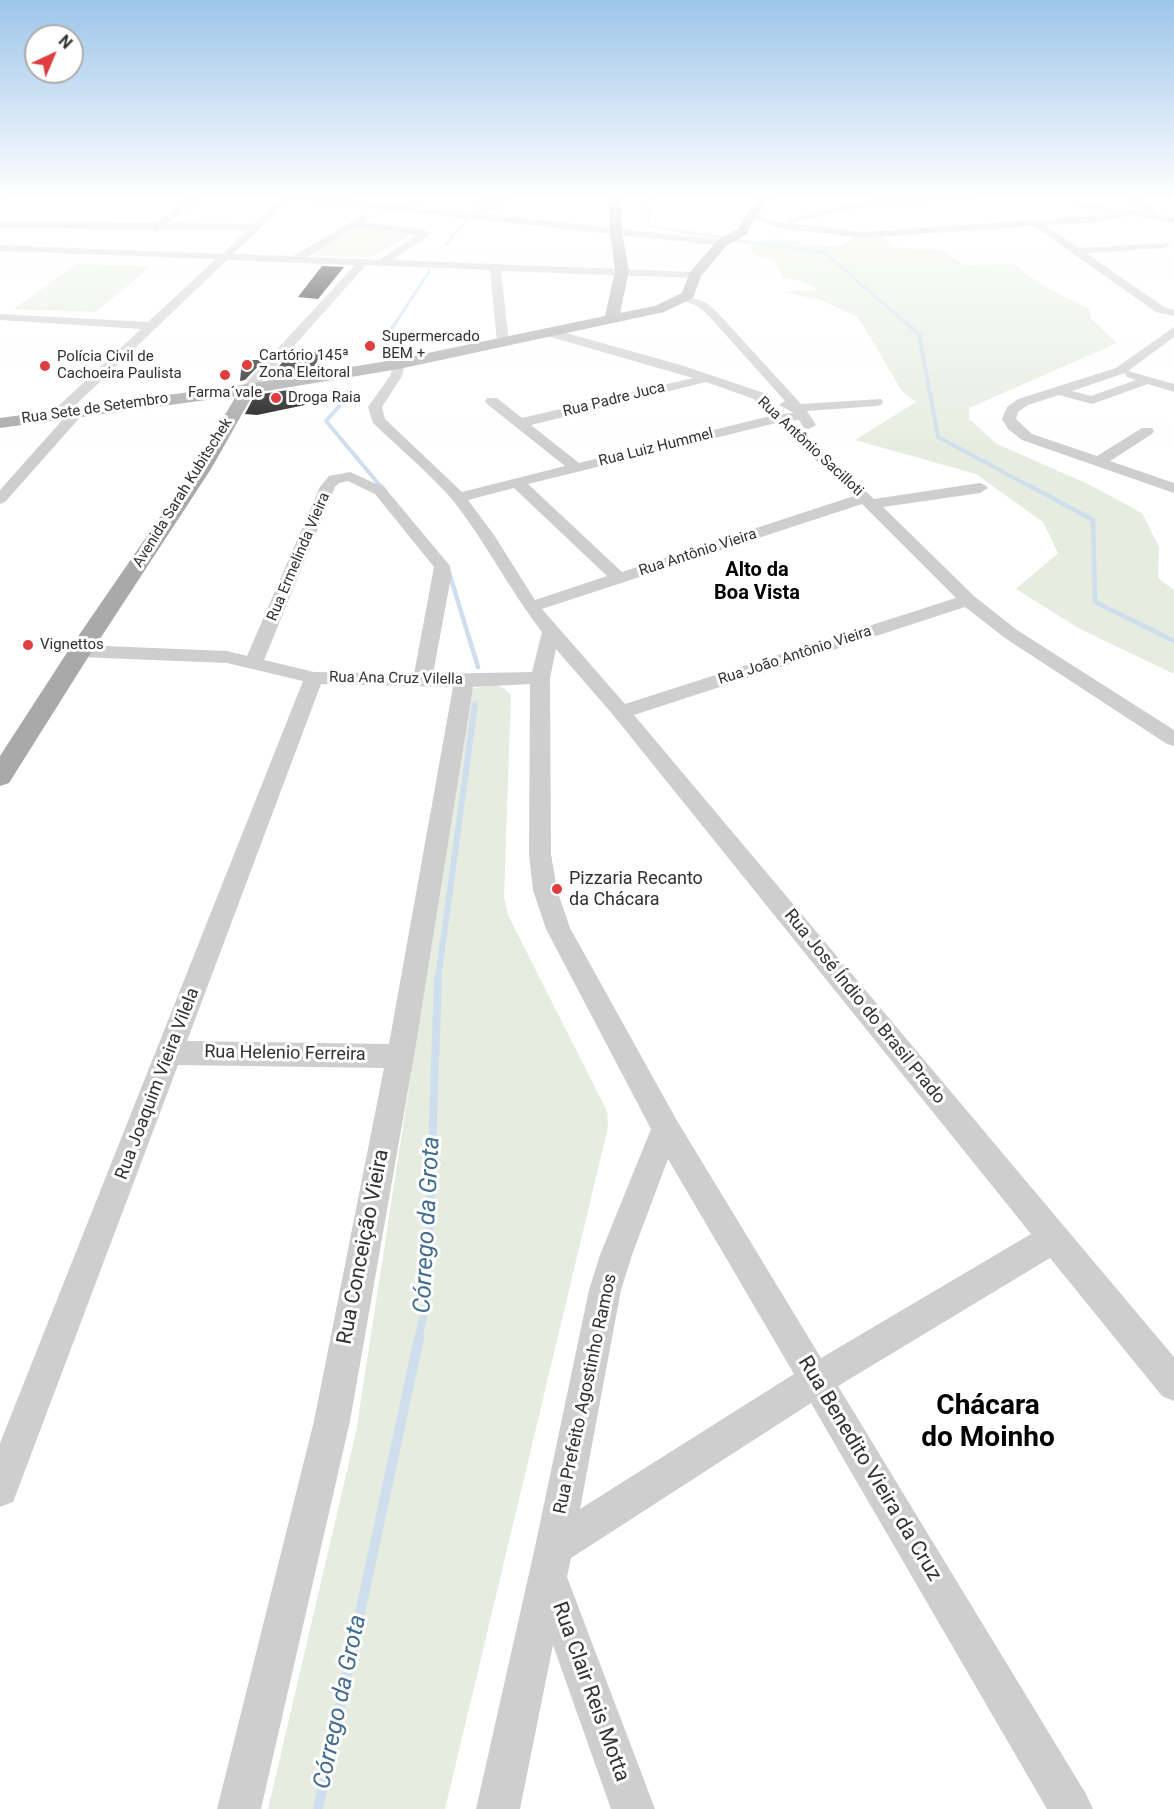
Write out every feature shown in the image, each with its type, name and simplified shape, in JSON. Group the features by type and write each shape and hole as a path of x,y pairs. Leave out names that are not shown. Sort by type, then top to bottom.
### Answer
{"main road":[{"path":"612,319 620,281"},
{"path":"684,299 690,292 692,281"},
{"name":"Rua Sete de Setembro","path":"0,423 248,389 399,364 659,309 684,299"},
{"name":"Avenida Sarah Kubitschek","path":"0,777 248,389"},
{"name":"Avenida Sarah Kubitschek","path":"0,739 196,468"}],"street":[{"path":"57,414 197,281"},
{"path":"248,389 345,281"},
{"path":"497,281 504,342"},
{"path":"1119,281 1160,310 1173,314"},
{"path":"684,299 701,304 713,314 800,412 863,497"},
{"path":"0,317 150,326"},
{"path":"1174,331 1120,371 1023,402 1012,410 1009,419 1013,426 1027,437 1174,488"},
{"name":"Rua Antônio Sacilloti","path":"548,332 707,378 759,396 968,600 1011,634 1174,739"},
{"path":"399,364 396,376 378,400 375,413 378,420 459,498 550,632 540,678 540,854 545,890 558,929 666,1128"},
{"path":"1120,371 1174,388"},
{"name":"Rua Padre Juca","path":"520,423 707,378"},
{"path":"1059,391 1092,399 1147,380"},
{"path":"759,396 800,412"},
{"path":"492,401 577,468"},
{"name":"Rua Luiz Hummel","path":"459,498 800,412 876,402"},
{"path":"0,499 78,411"},
{"path":"1098,462 1147,431"},
{"name":"Rua Luiz Hummel","path":"435,475 466,480 514,483"},
{"name":"Rua Ermelinda Vieira","path":"254,662 328,487 334,479 342,476 361,480 380,491 442,566 423,678"},
{"path":"514,483 620,579"},
{"name":"Rua Antônio Vieira","path":"531,607 863,497 980,488"},
{"name":"Rua João Antônio Vieira","path":"621,712 968,600"},
{"name":"Rua José Índio do Brasil Prado","path":"550,632 621,712 1174,1384"},
{"name":"Rua Ana Cruz Vilella","path":"80,651 228,657 314,678 423,678 464,681 540,678"},
{"name":"Rua Joaquim Vieira Vilela","path":"0,1489 314,678"},
{"name":"Rua Conceição Vieira","path":"239,1809 332,1421 400,1056 464,681"},
{"name":"Rua Helenio Ferreira","path":"170,1053 400,1056"},
{"name":"Rua Benedito Vieira da Cruz","path":"666,1128 1071,1809"},
{"name":"Rua Prefeito Agostinho Ramos","path":"498,1809 551,1561 605,1290 616,1255 666,1128"},
{"path":"551,1561 816,1380 1054,1238"},
{"name":"Rua Clair Reis Motta","path":"551,1561 633,1809"}],"shaded area":[{"path":"52,281 133,281 96,312 14,309"},
{"path":"804,281 1037,281 1089,309 1091,319 1117,343 969,408 969,419 997,444 1090,485 1142,513 1159,547 1158,578 1174,590 1174,674 1080,629 1016,589 1058,553 1043,522 976,474 855,440 916,402 902,391 858,317 821,300 782,292 817,290"},
{"path":"494,685 502,687 511,695 504,897 508,915 607,1111 608,1127 445,1809 268,1809 356,1432 470,689"}],"building":[{"path":"310,281 332,281 318,299 298,297"},
{"path":"292,352 323,352 311,371 268,378"},
{"path":"242,360 264,360 245,380 240,381"},
{"name":"Droga Raia","path":"295,389 305,405 257,415 245,414 255,395"}],"waterway":[{"path":"395,324 423,281"},
{"path":"858,281 907,324"},
{"path":"392,328 396,322"},
{"path":"905,322 919,334 938,437 1033,488"},
{"path":"350,394 326,421 382,488"},
{"path":"381,486 385,491"},
{"path":"1030,486 1093,520 1095,602 1174,641"},
{"path":"448,569 478,667"},
{"name":"Córrego da Grota","path":"438,979 475,704"},
{"name":"Córrego da Grota","path":"418,1340 427,1299 438,977"},
{"name":"Córrego da Grota","path":"318,1809 419,1338"}],"place":[{"name":"Supermercado BEM +","path":"370,346"},
{"name":"Cartório 145ª Zona Eleitoral","path":"247,365"},
{"name":"Polícia Civil de Cachoeira Paulista","path":"45,366"},
{"name":"Farma´vale","path":"225,375"},
{"name":"Droga Raia","path":"276,398"},
{"name":"Vignettos","path":"28,645"},
{"name":"Pizzaria Recanto da Chácara","path":"557,889"}],"district":[{"name":"Alto da Boa Vista","path":"757,582"},
{"name":"Chácara do Moinho","path":"988,1423"}]}
